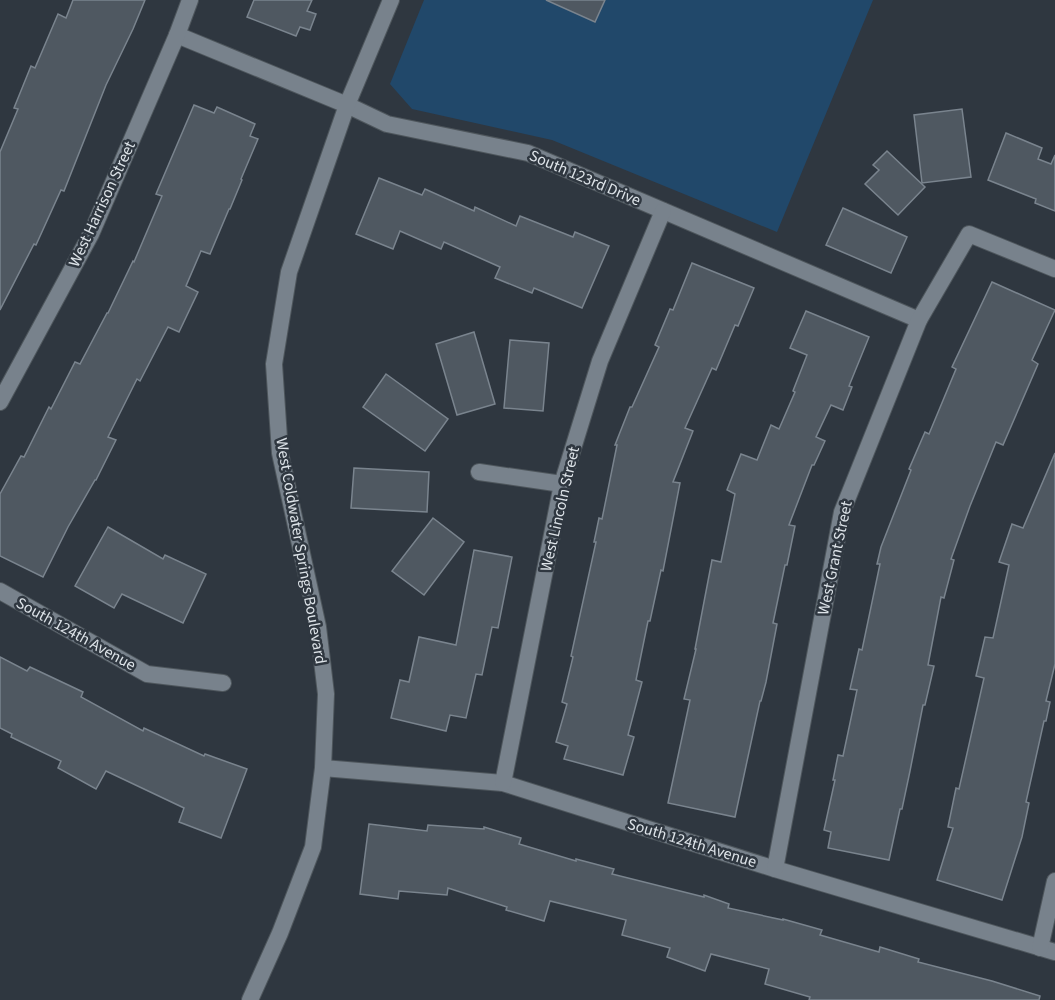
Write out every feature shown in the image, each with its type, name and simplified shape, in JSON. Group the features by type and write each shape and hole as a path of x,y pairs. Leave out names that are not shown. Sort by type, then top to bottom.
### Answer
{"street":[{"name":"West Harrison Street","path":"0,402 91,234 190,0"},
{"name":"West Coldwater Springs Boulevard","path":"250,1000 280,933 313,847 323,768 326,694 319,638 280,453 274,364 289,272 347,105 391,0"},
{"name":"South 123rd Drive","path":"177,35 347,105 387,124 528,153 919,320"},
{"name":"West Lincoln Street","path":"503,783 562,484 600,361 663,211"},
{"name":"West Grant Street","path":"775,868 842,512 919,320 969,234 1055,269"},
{"path":"479,472 562,484"},
{"name":"South 124th Avenue","path":"0,591 147,674 223,682"},
{"name":"South 124th Avenue","path":"323,768 503,783 1047,950"},
{"path":"1047,950 1055,881"}],"shaded area":[{"path":"424,0 873,0 777,232 552,140 412,109 390,84"}],"building":[{"path":"73,0 145,0 106,85 64,191 61,190 36,245 34,244 0,310 0,152 18,109 14,108 31,66 35,68 58,14 66,18"},
{"path":"254,0 312,0 307,11 316,14 310,30 300,27 296,36 247,17"},
{"path":"546,0 605,0 595,22"},
{"path":"194,105 214,113 217,107 255,124 250,136 258,139 210,254 201,251 186,286 198,292 179,332 168,327 140,381 137,379 108,437 116,440 43,577 0,556 0,494 21,456 24,457 75,362 80,364 134,262 162,196 156,194"},
{"path":"962,109 971,177 922,183 914,115"},
{"path":"1006,133 1042,148 1038,159 1051,164 1055,155 1055,211 1035,203 1036,199 988,180"},
{"path":"887,151 925,187 898,215 865,184 879,170 873,165"},
{"path":"379,178 422,195 425,189 474,211 475,207 516,226 520,216 573,237 575,232 609,246 582,308 534,288 532,293 495,278 500,267 444,242 441,249 400,231 393,249 356,234"},
{"path":"843,208 907,237 891,273 826,245"},
{"path":"692,263 754,288 738,326 735,325 716,370 712,368 685,428 693,431 673,482 680,483 663,571 661,570 650,621 648,621 636,680 642,682 628,735 634,737 623,775 564,759 568,746 556,742 567,704 562,702 573,657 571,656 596,542 594,542 599,518 602,519 617,445 615,445 630,407 632,407 659,347 655,345 670,309 673,310"},
{"path":"992,282 1055,310 1032,360 1038,364 1003,445 996,442 951,559 954,560 944,598 941,597 928,665 934,666 925,705 923,705 889,860 828,848 831,832 824,830 838,755 843,756 857,690 850,689 859,649 862,650 880,564 877,564 881,547 911,470 909,469 925,432 929,434 956,369 952,367"},
{"path":"806,311 869,337 849,386 852,387 843,410 831,405 816,437 825,441 812,465 789,525 795,526 773,623 777,624 735,817 668,803 690,700 684,699 696,649 712,560 721,562 735,494 727,490 741,454 757,460 771,425 779,429 795,392 793,391 807,355 790,348"},
{"path":"474,332 495,404 457,415 436,344"},
{"path":"510,340 549,343 543,411 504,408"},
{"path":"386,374 448,419 425,451 363,407"},
{"path":"1055,453 1055,664 1046,701 1050,702 1026,802 1029,803 1022,837 1002,900 937,880 953,828 948,827 956,788 959,789 984,678 976,676 985,637 993,638 1009,565 999,562 1012,524 1023,528"},
{"path":"354,468 429,472 427,512 351,508"},
{"path":"433,518 464,542 424,595 392,571"},
{"path":"108,527 163,559 165,555 206,574 183,623 122,594 114,608 75,586"},
{"path":"474,550 512,557 498,628 492,627 482,675 476,674 466,718 450,715 446,731 391,718 400,680 409,682 419,637 456,645"},
{"path":"0,657 27,671 30,667 83,692 81,697 143,731 144,728 204,756 205,754 247,769 221,838 179,822 184,808 106,771 96,789 58,768 61,761 11,737 12,734 0,728"},
{"path":"369,824 427,831 428,825 484,829 484,827 521,838 519,844 576,861 576,859 614,869 612,874 704,897 704,895 729,904 728,908 783,919 822,930 820,935 879,952 880,947 919,959 918,962 1040,996 1039,1000 809,1000 810,997 765,984 769,969 711,954 705,971 667,957 670,948 622,935 626,920 550,901 544,921 506,910 507,907 448,888 447,895 399,891 398,899 360,894"}]}
